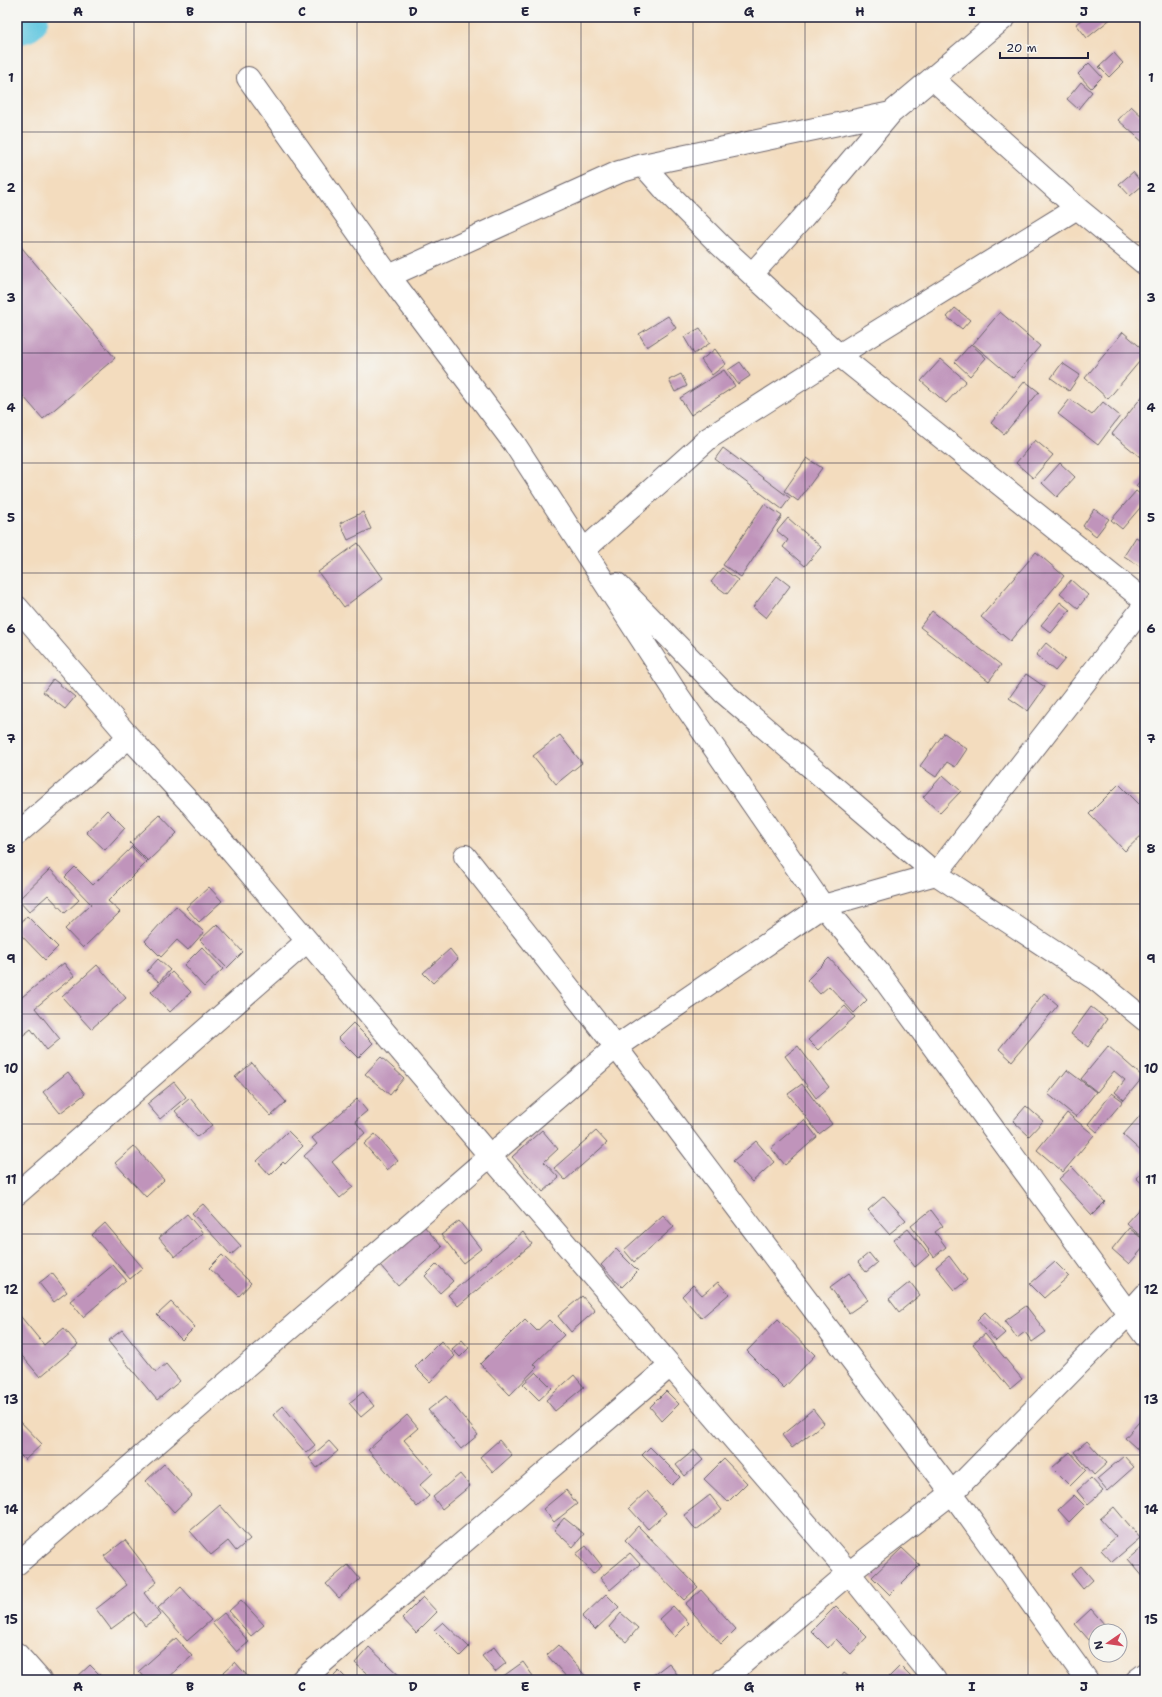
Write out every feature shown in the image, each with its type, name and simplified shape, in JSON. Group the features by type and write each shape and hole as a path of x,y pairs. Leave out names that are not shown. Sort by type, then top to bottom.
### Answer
{"street":[{"path":"752,274 801,220 891,113 1005,17"},
{"path":"248,78 389,276 514,443 677,694 824,906 880,974 1145,1336"},
{"path":"933,79 1077,208 1145,264"},
{"path":"389,276 619,172 643,165 891,113"},
{"path":"643,165 666,191 720,245 839,355 1145,601"},
{"path":"584,550 710,438 839,355 1077,208"},
{"path":"584,550 724,693 936,874 1095,979 1145,1020"},
{"path":"17,1564 616,1047 824,906 936,874 1145,606"},
{"path":"17,607 129,737 191,804 306,942 849,1573 935,1680"},
{"path":"17,834 129,737"},
{"path":"465,856 616,1047 952,1493 1087,1680"},
{"path":"17,1194 306,942"},
{"path":"723,1680 849,1573 952,1493 1145,1295"},
{"path":"302,1680 670,1366"},
{"path":"17,1654 40,1680"},
{"path":"1137,1680 1145,1674"}],"building":[{"path":"1085,17 1113,17 1087,38 1076,24"},
{"path":"1114,53 1123,63 1109,77 1099,67"},
{"path":"1089,63 1102,77 1091,88 1078,74"},
{"path":"1081,82 1092,92 1078,109 1067,99"},
{"path":"1131,106 1145,119 1145,144 1118,120"},
{"path":"1133,172 1143,185 1130,196 1119,184"},
{"path":"17,242 115,358 43,419 17,389"},
{"path":"955,308 970,320 962,329 947,317"},
{"path":"1000,312 1040,346 1013,378 973,344"},
{"path":"668,316 676,328 647,347 639,334"},
{"path":"700,328 710,343 694,354 684,337"},
{"path":"1123,332 1145,351 1145,355 1108,399 1085,378"},
{"path":"971,344 986,358 970,376 955,362"},
{"path":"715,349 726,364 712,375 701,360"},
{"path":"941,359 966,381 946,403 921,381"},
{"path":"740,362 750,376 738,384 728,370"},
{"path":"1062,363 1080,375 1069,391 1051,378"},
{"path":"724,370 735,386 691,415 680,398"},
{"path":"681,374 687,386 675,392 669,380"},
{"path":"1025,381 1039,392 1004,434 991,423"},
{"path":"1145,393 1145,461 1112,434"},
{"path":"1070,399 1092,415 1103,402 1120,416 1098,445 1058,414"},
{"path":"1035,440 1053,455 1033,478 1016,463"},
{"path":"723,448 790,498 782,509 715,459"},
{"path":"807,458 822,468 798,501 784,491"},
{"path":"1060,463 1075,477 1057,497 1042,483"},
{"path":"1145,474 1145,493 1136,486"},
{"path":"1136,491 1145,498 1145,502 1122,529 1111,520"},
{"path":"764,504 782,516 741,577 723,565"},
{"path":"1094,509 1109,519 1096,536 1083,526"},
{"path":"363,512 371,529 348,540 340,523"},
{"path":"788,518 821,547 805,566 783,547 788,540 777,531"},
{"path":"1145,523 1145,534 1140,530"},
{"path":"1136,537 1145,543 1144,569 1124,556"},
{"path":"358,543 383,578 344,607 318,572"},
{"path":"1036,552 1064,576 1010,641 981,617"},
{"path":"722,568 738,580 727,594 711,582"},
{"path":"777,576 790,586 766,618 753,607"},
{"path":"1071,580 1088,595 1078,608 1060,593"},
{"path":"1060,602 1070,610 1051,633 1041,625"},
{"path":"932,611 1001,665 989,681 920,627"},
{"path":"1046,643 1065,659 1055,671 1036,655"},
{"path":"1026,674 1045,687 1028,711 1009,698"},
{"path":"53,679 75,697 65,709 43,692"},
{"path":"944,733 967,749 955,767 947,762 936,777 920,766"},
{"path":"560,735 582,763 556,784 533,756"},
{"path":"943,775 961,791 940,813 923,797"},
{"path":"1119,784 1145,810 1145,832 1125,851 1089,814"},
{"path":"107,810 125,828 105,850 86,832"},
{"path":"160,815 177,833 148,861 130,843"},
{"path":"132,847 147,862 108,901 120,912 83,948 65,929 91,904 65,877 75,867 93,885"},
{"path":"50,869 79,900 65,913 48,895 29,912 18,900"},
{"path":"209,887 222,901 199,922 186,908"},
{"path":"176,906 204,932 188,950 177,940 161,957 145,941"},
{"path":"27,916 58,947 45,960 17,931 17,927"},
{"path":"217,924 243,952 227,968 200,940"},
{"path":"202,947 223,969 204,987 184,965"},
{"path":"450,949 458,959 433,983 423,973"},
{"path":"829,958 867,1000 854,1013 829,986 820,994 807,980"},
{"path":"158,959 170,970 159,982 147,971"},
{"path":"64,963 74,976 35,1008 60,1039 47,1050 31,1029 17,1040 17,1001"},
{"path":"97,965 126,998 91,1029 62,997"},
{"path":"172,972 191,992 170,1012 151,992"},
{"path":"1044,993 1058,1005 1012,1061 999,1049"},
{"path":"845,1006 855,1017 818,1050 808,1040"},
{"path":"1091,1007 1107,1019 1088,1047 1071,1034"},
{"path":"353,1023 373,1043 358,1058 338,1038"},
{"path":"798,1046 829,1087 816,1098 785,1056"},
{"path":"1108,1046 1143,1077 1124,1100 1115,1092 1125,1080 1114,1071 1097,1092 1081,1079"},
{"path":"381,1057 404,1078 390,1095 365,1074"},
{"path":"252,1063 286,1102 271,1116 235,1077"},
{"path":"1067,1070 1096,1092 1076,1117 1048,1094"},
{"path":"68,1072 85,1094 60,1113 43,1092"},
{"path":"174,1082 186,1097 160,1119 147,1104"},
{"path":"802,1084 832,1124 819,1134 788,1094"},
{"path":"1112,1093 1123,1101 1097,1132 1088,1124"},
{"path":"190,1098 212,1125 197,1137 175,1111"},
{"path":"357,1099 367,1111 355,1121 365,1133 332,1162 353,1187 340,1198 304,1156 317,1144 312,1138"},
{"path":"1026,1106 1043,1121 1029,1136 1013,1121"},
{"path":"1145,1110 1145,1153 1144,1154 1123,1135"},
{"path":"1067,1113 1094,1135 1063,1172 1037,1150"},
{"path":"804,1120 817,1137 785,1165 771,1148"},
{"path":"542,1130 558,1149 544,1162 559,1178 543,1192 512,1157"},
{"path":"288,1131 303,1146 285,1164 283,1162 270,1175 257,1161"},
{"path":"596,1131 607,1143 565,1180 554,1168"},
{"path":"375,1134 398,1161 387,1170 364,1144"},
{"path":"756,1141 774,1162 752,1182 733,1161"},
{"path":"134,1146 164,1180 146,1197 115,1163"},
{"path":"1072,1167 1105,1202 1092,1215 1059,1179"},
{"path":"1145,1167 1145,1186 1136,1178"},
{"path":"884,1196 906,1220 889,1234 868,1210"},
{"path":"1145,1202 1145,1240 1126,1223"},
{"path":"203,1204 241,1246 231,1255 192,1213"},
{"path":"931,1210 943,1226 935,1232 946,1247 934,1257 911,1226"},
{"path":"187,1214 203,1233 175,1257 159,1238"},
{"path":"663,1215 674,1227 634,1262 624,1250"},
{"path":"459,1221 481,1249 463,1263 441,1235"},
{"path":"105,1223 143,1268 130,1279 92,1235"},
{"path":"424,1226 442,1247 398,1286 380,1265"},
{"path":"1129,1228 1145,1241 1145,1246 1129,1264 1112,1249"},
{"path":"908,1229 929,1255 915,1267 894,1240"},
{"path":"523,1232 532,1244 458,1306 448,1295"},
{"path":"616,1249 638,1271 622,1287 601,1265"},
{"path":"869,1253 877,1263 866,1272 858,1262"},
{"path":"222,1255 251,1283 239,1296 209,1268"},
{"path":"949,1256 967,1280 955,1290 936,1267"},
{"path":"1055,1262 1069,1276 1044,1298 1030,1284"},
{"path":"437,1264 453,1281 440,1293 425,1276"},
{"path":"113,1265 126,1280 83,1317 70,1301"},
{"path":"52,1273 67,1292 54,1302 39,1283"},
{"path":"849,1273 868,1300 849,1313 830,1287"},
{"path":"718,1282 729,1294 701,1318 682,1296 693,1285 702,1295"},
{"path":"910,1282 920,1295 899,1312 889,1299"},
{"path":"582,1296 595,1311 571,1332 558,1316"},
{"path":"171,1302 195,1327 182,1340 157,1315"},
{"path":"1026,1306 1046,1332 1032,1342 1025,1332 1017,1338 1005,1321"},
{"path":"17,1312 44,1345 64,1328 78,1345 40,1377 17,1350"},
{"path":"985,1312 1005,1333 996,1341 977,1320"},
{"path":"525,1319 537,1331 549,1320 564,1335 534,1364 537,1367 510,1395 480,1364"},
{"path":"778,1319 815,1355 784,1388 747,1351"},
{"path":"122,1330 156,1372 166,1364 180,1381 157,1400 108,1341"},
{"path":"985,1334 1022,1379 1010,1389 973,1344"},
{"path":"462,1340 469,1348 460,1357 452,1349"},
{"path":"441,1341 455,1356 430,1382 415,1367"},
{"path":"536,1372 552,1388 539,1400 523,1384"},
{"path":"574,1375 584,1387 555,1411 546,1400"},
{"path":"666,1391 679,1404 662,1421 650,1407"},
{"path":"363,1392 374,1406 361,1417 349,1403"},
{"path":"446,1396 478,1435 461,1449 428,1410"},
{"path":"283,1406 315,1445 306,1453 273,1415"},
{"path":"813,1409 824,1423 792,1448 782,1435"},
{"path":"407,1415 418,1428 404,1440 433,1473 420,1485 429,1496 417,1507 368,1450"},
{"path":"1145,1415 1145,1456 1125,1438"},
{"path":"17,1418 42,1444 25,1460 17,1452"},
{"path":"499,1440 512,1455 493,1472 480,1457"},
{"path":"329,1441 338,1451 317,1468 309,1458"},
{"path":"1087,1441 1107,1463 1094,1475 1074,1452"},
{"path":"650,1447 680,1477 672,1485 642,1455"},
{"path":"694,1450 703,1460 685,1476 676,1465"},
{"path":"1070,1452 1086,1470 1070,1486 1052,1468"},
{"path":"1124,1456 1134,1467 1107,1491 1097,1479"},
{"path":"724,1459 747,1483 728,1502 704,1479"},
{"path":"164,1464 192,1495 174,1512 146,1481"},
{"path":"460,1474 470,1486 442,1509 433,1497"},
{"path":"1091,1478 1103,1491 1088,1504 1077,1491"},
{"path":"566,1490 577,1504 554,1522 543,1509"},
{"path":"647,1491 666,1513 648,1529 629,1508"},
{"path":"710,1495 722,1510 696,1530 684,1515"},
{"path":"1074,1495 1085,1506 1069,1522 1058,1510"},
{"path":"220,1505 250,1539 236,1551 228,1541 211,1555 190,1531"},
{"path":"1114,1507 1140,1538 1112,1562 1101,1550 1116,1537 1100,1519"},
{"path":"564,1518 584,1534 573,1547 554,1530"},
{"path":"638,1526 698,1587 684,1600 625,1540"},
{"path":"125,1540 157,1582 144,1593 161,1615 145,1626 134,1612 111,1629 96,1609 127,1585 104,1556"},
{"path":"586,1546 602,1566 593,1574 576,1554"},
{"path":"902,1548 920,1565 890,1595 872,1577"},
{"path":"1141,1548 1145,1552 1145,1579 1128,1559"},
{"path":"630,1553 640,1564 610,1590 600,1578"},
{"path":"348,1565 360,1579 339,1598 326,1584"},
{"path":"1081,1566 1093,1580 1083,1589 1071,1574"},
{"path":"181,1587 211,1620 187,1641 158,1608"},
{"path":"701,1590 736,1629 721,1644 685,1604"},
{"path":"606,1594 619,1607 595,1630 582,1617"},
{"path":"423,1597 437,1612 416,1633 402,1618"},
{"path":"241,1600 264,1625 251,1636 229,1611"},
{"path":"673,1606 689,1623 675,1637 659,1619"},
{"path":"836,1606 867,1637 851,1654 836,1639 828,1648 811,1631"},
{"path":"1091,1609 1103,1623 1088,1623 1088,1639 1075,1624"},
{"path":"224,1613 249,1642 237,1652 212,1623"},
{"path":"621,1613 638,1628 626,1642 609,1627"},
{"path":"443,1622 469,1647 460,1656 434,1630"},
{"path":"176,1638 192,1656 166,1680 147,1680 139,1671"},
{"path":"558,1645 589,1680 569,1680 547,1655"},
{"path":"369,1647 404,1680 374,1680 355,1663"},
{"path":"494,1647 506,1663 495,1672 482,1656"},
{"path":"235,1662 250,1679 215,1680"},
{"path":"523,1662 533,1676 528,1680 504,1680 502,1677"},
{"path":"669,1663 679,1677 676,1680 647,1680"},
{"path":"90,1665 105,1680 75,1679"},
{"path":"900,1666 914,1680 892,1680 889,1677"},
{"path":"339,1671 348,1680 330,1680"},
{"path":"844,1673 853,1680 839,1680"}],"waterway":[{"path":"17,18 22,17"}]}
